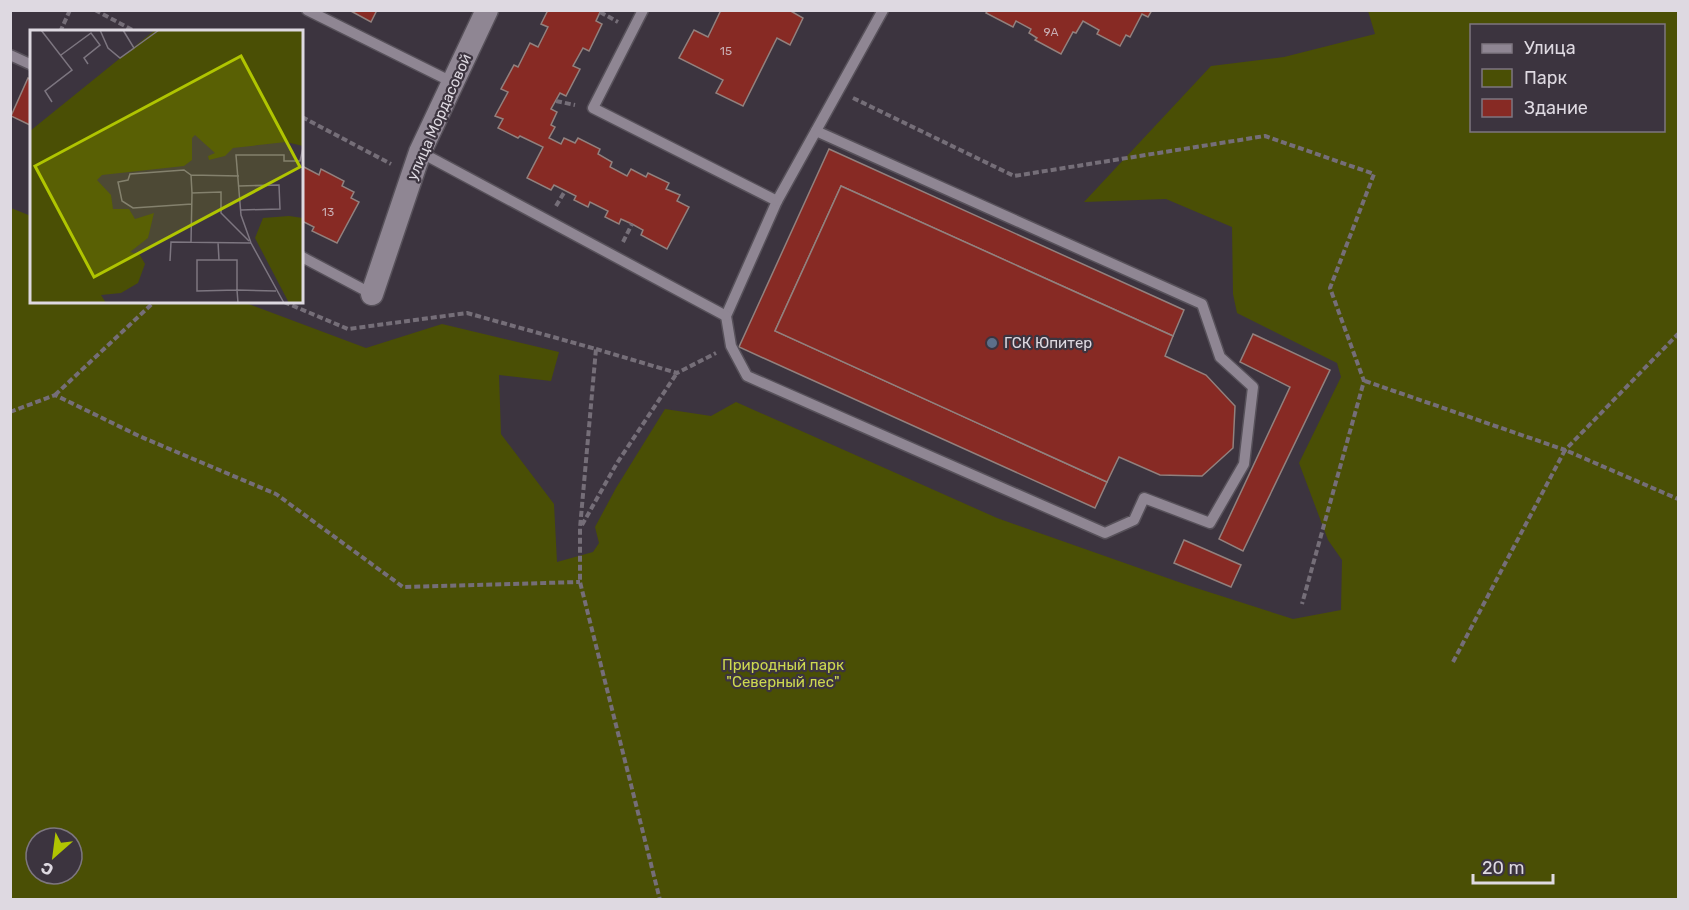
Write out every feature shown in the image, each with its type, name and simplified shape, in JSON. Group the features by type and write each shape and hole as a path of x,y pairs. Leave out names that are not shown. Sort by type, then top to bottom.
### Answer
{"street":[{"name":"улица Мордасовой","path":"372,294 420,152 488,10"}],"lane":[{"path":"308,10 454,82"},
{"path":"643,10 593,108 777,201"},
{"path":"816,131 1202,304 1220,357 1253,387 1244,464 1210,523 1144,498 1134,520 1105,533 747,376 731,346 726,316 777,201 816,131 884,10"},
{"path":"10,55 30,64"},
{"path":"420,152 726,316"},
{"path":"303,258 372,294"}],"path":[{"path":"61,30 70,10"},
{"path":"95,10 132,30"},
{"path":"838,92 1014,176 1265,136 1374,174 1330,288 1364,381 1302,604"},
{"path":"303,118 413,175"},
{"path":"10,412 55,395 153,303"},
{"path":"286,303 348,329 467,313 677,373"},
{"path":"1453,662 1565,450 1678,334"},
{"path":"580,528 617,463 677,373 731,346"},
{"path":"596,349 580,528 580,582 660,900"},
{"path":"1364,381 1565,450 1678,499"},
{"path":"55,395 139,436 276,494 403,587 580,582"}],"green space":[{"name":"Природный парк \"Северный лес\"","path":"1368,11 1678,11 1678,899 11,899 11,208 30,216 30,303 246,303 366,348 442,324 559,352 551,381 499,375 501,434 554,504 557,562 593,552 599,543 595,527 616,488 665,409 711,416 736,402 997,518 1190,586 1293,619 1341,610 1342,560 1328,540 1299,463 1341,377 1337,363 1237,313 1233,294 1232,227 1166,199 1084,202 1211,66 1284,57 1375,34"}],"building":[{"path":"349,10 377,10 371,22"},
{"path":"548,10 601,10 596,21 602,24 589,51 583,48 573,66 580,69 566,96 560,93 551,109 557,112 551,125 555,127 549,138 561,144 564,138 575,143 578,138 600,149 598,154 612,162 610,167 627,176 631,169 646,177 648,173 669,183 666,189 680,195 677,201 689,207 667,249 641,235 643,230 632,224 621,219 619,224 605,217 608,211 590,202 588,207 574,200 576,196 554,185 551,190 527,178 543,147 498,128 503,119 495,116 508,92 501,89 514,65 518,67 530,43 538,47 548,27 541,24"},
{"path":"721,10 789,10 803,18 790,45 777,38 743,106 716,93 723,80 679,58 694,30 708,37"},
{"path":"988,10 1152,10 1148,17 1142,14 1130,37 1126,35 1120,46 1097,34 1099,30 1083,21 1076,33 1073,32 1061,54 1035,40 1037,38 1029,33 1031,29 1016,21 1013,27 986,13"},
{"path":"28,78 30,79 30,125 11,116"},
{"path":"829,149 1184,310 1173,336 841,186 775,331 1107,482 1095,508 739,347"},
{"path":"303,167 319,175 321,169 344,181 342,186 354,192 351,198 359,202 337,243 312,231 314,227 303,222"},
{"path":"841,186 1173,336 1165,356 1206,375 1235,406 1233,448 1202,476 1160,475 1119,457 1107,482 775,331"},
{"path":"1253,334 1330,370 1243,551 1219,539 1290,387 1240,362"},
{"path":"1184,540 1241,565 1231,587 1174,563"}],"place":[{"name":"ГСК Юпитер","path":"992,343"}]}
